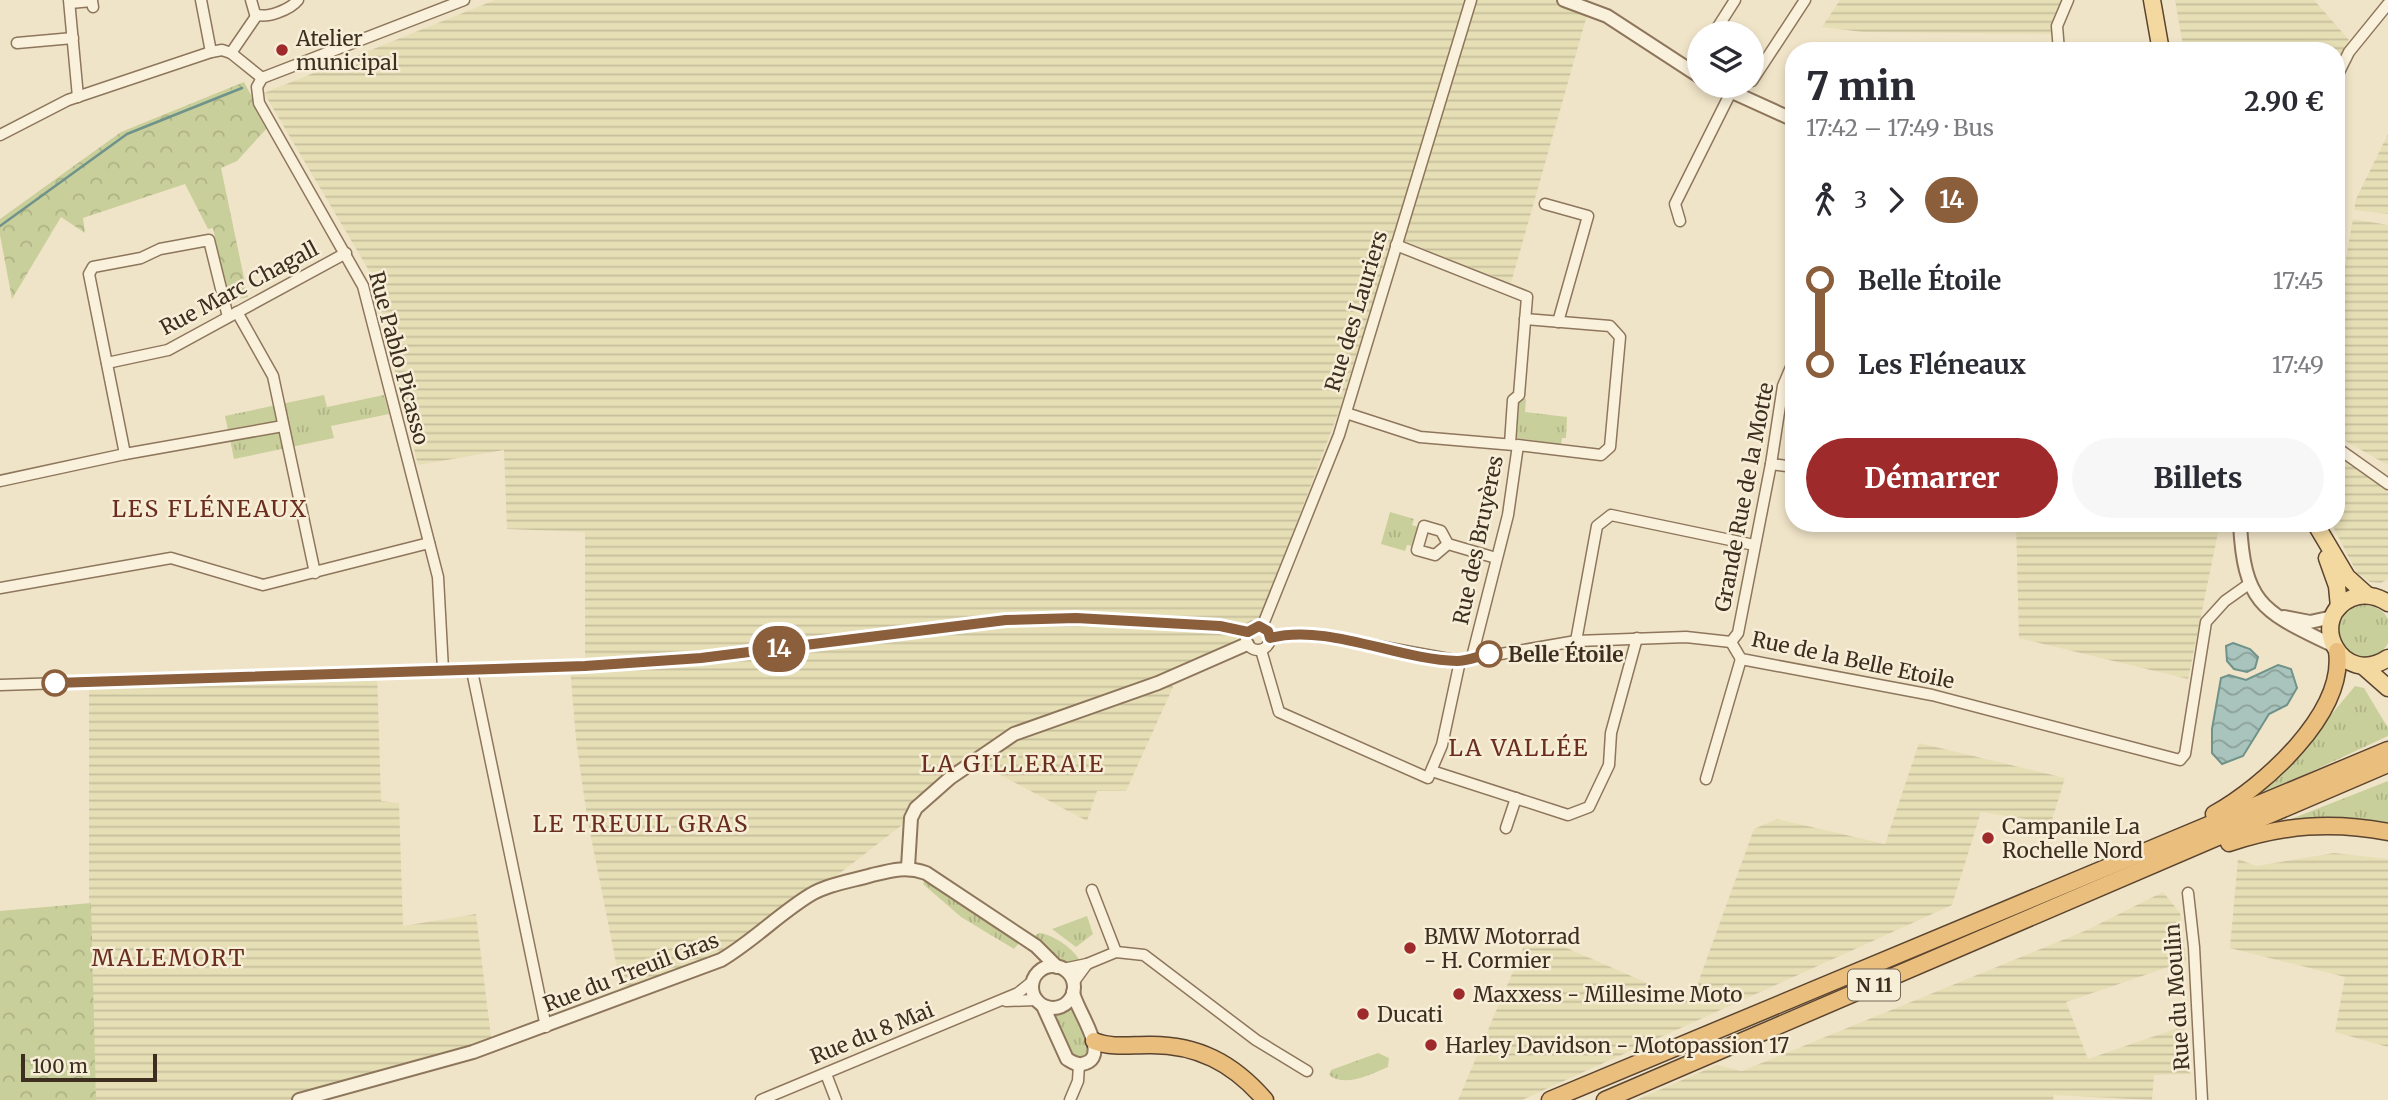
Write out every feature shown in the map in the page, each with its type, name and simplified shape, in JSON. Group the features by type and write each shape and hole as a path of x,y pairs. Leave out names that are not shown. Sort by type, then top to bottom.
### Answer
{"highway":[{"name":"N 11","path":"2143,852 2218,812 2248,793 2274,771 2311,725 2332,692 2339,668 2336,649"},
{"name":"N 11","path":"1570,1100 1831,985 2388,750"},
{"name":"N 11","path":"1605,1100 2388,764"},
{"path":"2143,869 2280,828 2337,825 2388,832"},
{"path":"1550,1100 1831,985"},
{"path":"1094,1041 1111,1046 1175,1046 1199,1051 1224,1063 1265,1100"}],"main road":[{"path":"2152,0 2159,42"},
{"path":"2318,532 2335,581 2336,612 2330,632 2336,649 2351,663 2363,666 2388,688"},
{"path":"2320,532 2347,577 2380,596"},
{"path":"2336,612 2352,598 2380,596"},
{"path":"2363,666 2388,658"}],"street":[{"path":"201,0 211,52"},
{"path":"251,0 257,15"},
{"path":"257,15 268,15 293,5 298,0"},
{"path":"0,135 78,97 211,52 222,50 231,53 262,78 464,0"},
{"name":"Rue des Lauriers","path":"1262,627 1346,413 1471,0"},
{"path":"1564,0 1614,20 1634,37 1687,69"},
{"path":"1722,21 1735,0"},
{"path":"1764,63 1805,0"},
{"path":"2058,42 2057,34 2068,0"},
{"path":"78,97 70,1 92,1 93,7"},
{"path":"2345,60 2388,4"},
{"path":"231,53 257,15"},
{"path":"17,43 73,38"},
{"name":"Rue Pablo Picasso","path":"262,78 256,92 259,103 363,286 441,596 443,670"},
{"path":"1680,221 1675,204 1737,98"},
{"path":"1752,98 1785,115"},
{"path":"1545,204 1588,216 1558,322"},
{"path":"125,454 89,274 93,267 141,258 161,248 209,240 232,314 273,376 315,573"},
{"path":"1346,413 1420,437 1514,445 1513,400 1519,396 1527,297 1395,245"},
{"name":"Rue Marc Chagall","path":"107,363 169,350 346,253"},
{"name":"Rue des Bruyères","path":"1472,657 1508,515 1514,445 1601,455 1610,447 1620,337 1610,326 1525,319"},
{"name":"Grande Rue de la Motte","path":"1731,642 1738,633 1772,464 1785,381"},
{"path":"0,481 125,454 283,426"},
{"path":"2345,453 2388,484"},
{"path":"1772,464 1785,466"},
{"path":"1576,640 1597,526 1611,515 1754,545"},
{"path":"2241,532 2243,563 2249,584 2271,611 2294,628 2336,649"},
{"path":"0,589 171,558 263,585 429,543"},
{"path":"1448,544 1496,558"},
{"name":"Rue de la Belle Etoile","path":"1270,638 1299,635 1334,638 1460,661 1576,640 1686,637 1731,642 1741,659 1932,695 2182,759 2206,622 2225,601 2249,584"},
{"path":"2271,611 2289,619 2310,622 2336,612"},
{"path":"0,685 472,671 701,658 1006,620 1076,618 1227,627 1261,650 1275,706 1282,714 1428,778 1442,745 1460,661"},
{"path":"1079,1064 1093,1057 1094,1041 1073,987 1060,968 1027,939 926,873 908,867 911,818 916,808 996,745 1034,725 1158,683 1247,638 1255,626 1262,627 1270,638 1261,650"},
{"path":"1432,771 1568,815 1589,807 1609,765 1611,733 1637,638"},
{"path":"1706,779 1741,659"},
{"path":"472,671 546,1027"},
{"path":"1506,828 1516,798"},
{"name":"Rue du Treuil Gras","path":"299,1100 473,1052 546,1027 721,960 750,943 808,896 824,888 908,867"},
{"path":"1092,890 1116,952"},
{"name":"Rue du Moulin","path":"2188,892 2203,1100"},
{"path":"1027,939 1037,959 1035,977 1040,1003 1065,1056 1079,1064"},
{"path":"998,1002 1018,993 1046,967 1087,964 1116,952 1138,953 1152,958 1256,1040 1307,1071"},
{"path":"998,1002 1063,1006 1087,964"},
{"name":"Rue du 8 Mai","path":"761,1100 998,1002"},
{"path":"1070,1100 1078,1081 1079,1064"},
{"path":"826,1074 836,1100"}],"shaded area":[{"path":"495,0 1564,0 1589,8 1511,283 1393,237 1339,411 1262,614 1234,641 1169,679 1173,687 1126,791 1097,791 1087,821 974,761 911,818 750,943 623,998 587,817 576,739 570,667 585,665 585,532 507,529 504,450 418,465 371,274 264,93"},
{"path":"1840,0 2066,0 2053,34 1863,32 1822,27"},
{"path":"2175,0 2314,0 2349,40 2345,49 2345,42 2182,42"},
{"path":"2388,134 2388,214 2354,210 2356,199"},
{"path":"2353,219 2388,225 2388,465 2345,441 2345,265"},
{"path":"2345,456 2388,487 2388,579 2381,583 2370,582 2357,573 2336,532 2345,532"},
{"path":"2016,532 2218,532 2188,679 2019,638"},
{"path":"377,671 381,801 399,803 403,926 476,914 492,1045 299,1100 96,1100 89,901 89,682"},
{"path":"1919,743 2065,778 2051,823 1981,812 1952,905 1522,1100 1458,1100 1530,932 1691,1002 1754,829 1777,819 1885,844"},
{"path":"2334,853 2388,859 2388,1047 2335,1032 2345,977 2230,948 2238,859 2256,866"},
{"path":"2163,892 2180,913 2186,961 2066,1002 2088,1059 2184,1026 2190,1074 2154,1075 2152,1100 2054,1095 2053,1100 1636,1100 1717,1065 1742,1071 2087,930"}],"green space":[{"path":"244,82 268,127 237,161 221,168 248,297 228,301 213,228 208,229 185,184 83,218 85,233 61,217 12,299 0,235 0,219 121,132"},
{"path":"324,395 327,407 384,395 389,414 331,426 334,438 234,459 225,416"},
{"path":"1526,399 1525,412 1567,417 1566,438 1562,438 1561,445 1517,438 1519,401"},
{"path":"1390,512 1414,519 1412,525 1418,527 1413,546 1407,545 1405,551 1381,544"},
{"path":"2365,605 2375,607 2389,621 2389,641 2383,649 2375,655 2365,657 2355,655 2347,649 2341,641 2339,631 2341,621 2347,613 2355,607"},
{"path":"2355,686 2364,688 2388,728 2388,736 2248,801 2296,757"},
{"path":"2388,781 2388,826 2281,823"},
{"path":"925,880 1020,942 1014,949 961,917 923,884"},
{"path":"91,903 96,1100 0,1100 0,911"},
{"path":"1087,916 1093,934 1076,947 1052,929"},
{"path":"1039,933 1063,943 1080,961 1065,962 1054,957 1033,937"},
{"path":"1072,1004 1089,1043 1086,1055 1079,1058 1069,1053 1051,1012 1064,1010"},
{"path":"1378,1053 1389,1058 1388,1067 1350,1080 1335,1079 1329,1075 1331,1070"}],"water":[{"path":"2233,643 2250,649 2258,657 2255,668 2247,672 2234,669 2227,661 2226,646"},
{"path":"2278,665 2291,669 2297,688 2287,705 2269,714 2243,756 2222,764 2212,753 2212,729 2221,678 2229,675 2246,680"}],"waterway":[{"path":"0,226 127,134 242,88"}],"bus line":[{"name":"14","path":"55,683 585,666 701,658 1006,620 1076,618 1220,626 1248,632 1259,626 1268,631 1270,638 1299,635 1334,638 1394,652 1460,661 1489,654"}],"place":[{"name":"Atelier municipal","path":"282,50"},
{"name":"Belle Étoile","path":"1489,654"},
{"name":"Campanile La Rochelle Nord","path":"1988,838"},
{"name":"BMW Motorrad - H. Cormier","path":"1410,948"},
{"name":"Maxxess - Millesime Moto","path":"1459,994"},
{"name":"Ducati","path":"1363,1014"},
{"name":"Harley Davidson - Motopassion 17","path":"1431,1045"}],"district":[{"name":"LES FLÉNEAUX","path":"210,508"},
{"name":"LA VALLÉE","path":"1519,747"},
{"name":"LA GILLERAIE","path":"1013,763"},
{"name":"LE TREUIL GRAS","path":"641,823"},
{"name":"MALEMORT","path":"169,957"}]}
